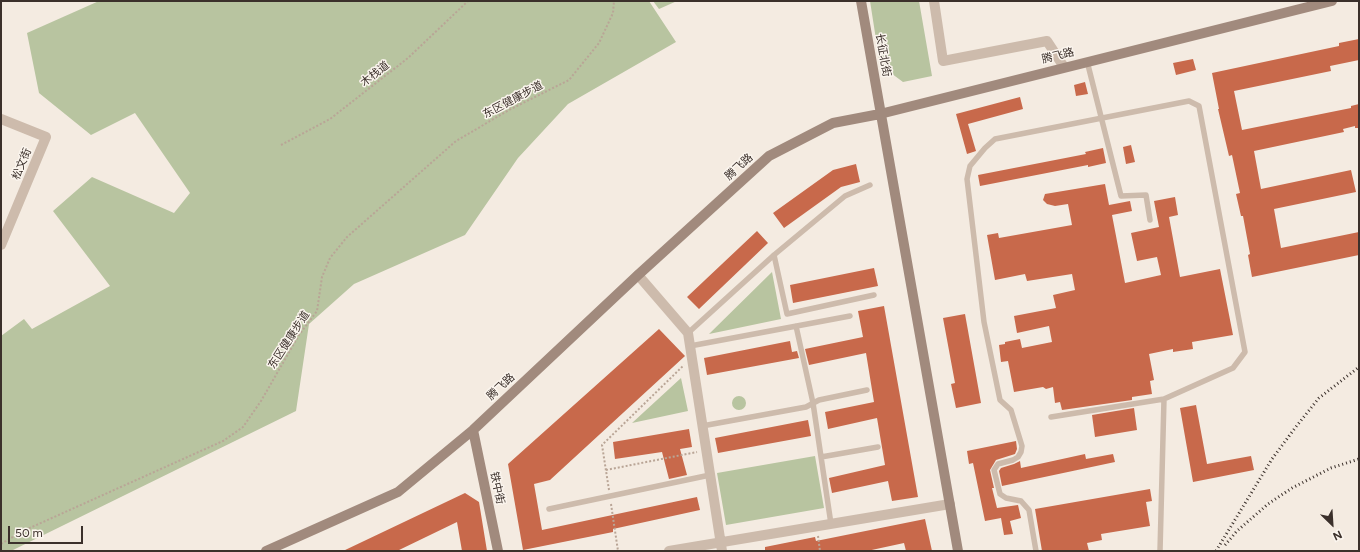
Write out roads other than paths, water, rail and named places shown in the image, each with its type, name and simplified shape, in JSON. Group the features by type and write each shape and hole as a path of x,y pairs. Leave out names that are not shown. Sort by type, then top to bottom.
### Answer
{"street":[{"name":"长征北街","path":"861,1 958,551"},
{"path":"934,1 943,61 1047,41 1064,67"},
{"name":"腾飞路","path":"266,551 398,492 473,430 638,275 768,156 833,124 880,114 1332,1"},
{"name":"松文街","path":"1,120 46,137 1,245"},
{"path":"638,275 688,333 721,547"},
{"name":"铁中街","path":"473,430 498,551"},
{"path":"669,551 721,547 817,526 950,504"}],"lane":[{"path":"1087,62 1121,196 1146,195 1150,220"},
{"path":"1036,551 1029,510 1021,501 1006,498 1000,494 994,470 998,464 1018,457 1022,446 1011,410 1000,400 984,322 967,180 970,166 984,148 995,139 1189,101 1198,106 1245,352 1233,368 1164,399 1051,417"},
{"path":"688,333 774,255 845,196 870,185"},
{"path":"774,255 788,314 874,295"},
{"path":"690,346 850,316"},
{"path":"796,326 813,403 831,524"},
{"path":"702,426 806,407 819,400 867,390"},
{"path":"1160,551 1164,399"},
{"path":"821,457 878,446"},
{"path":"549,509 710,475"}],"railway":[{"path":"1216,551 1272,459 1295,428 1319,398 1359,367"},
{"path":"1225,545 1237,531 1268,504 1292,488 1331,468 1359,459"}]}
